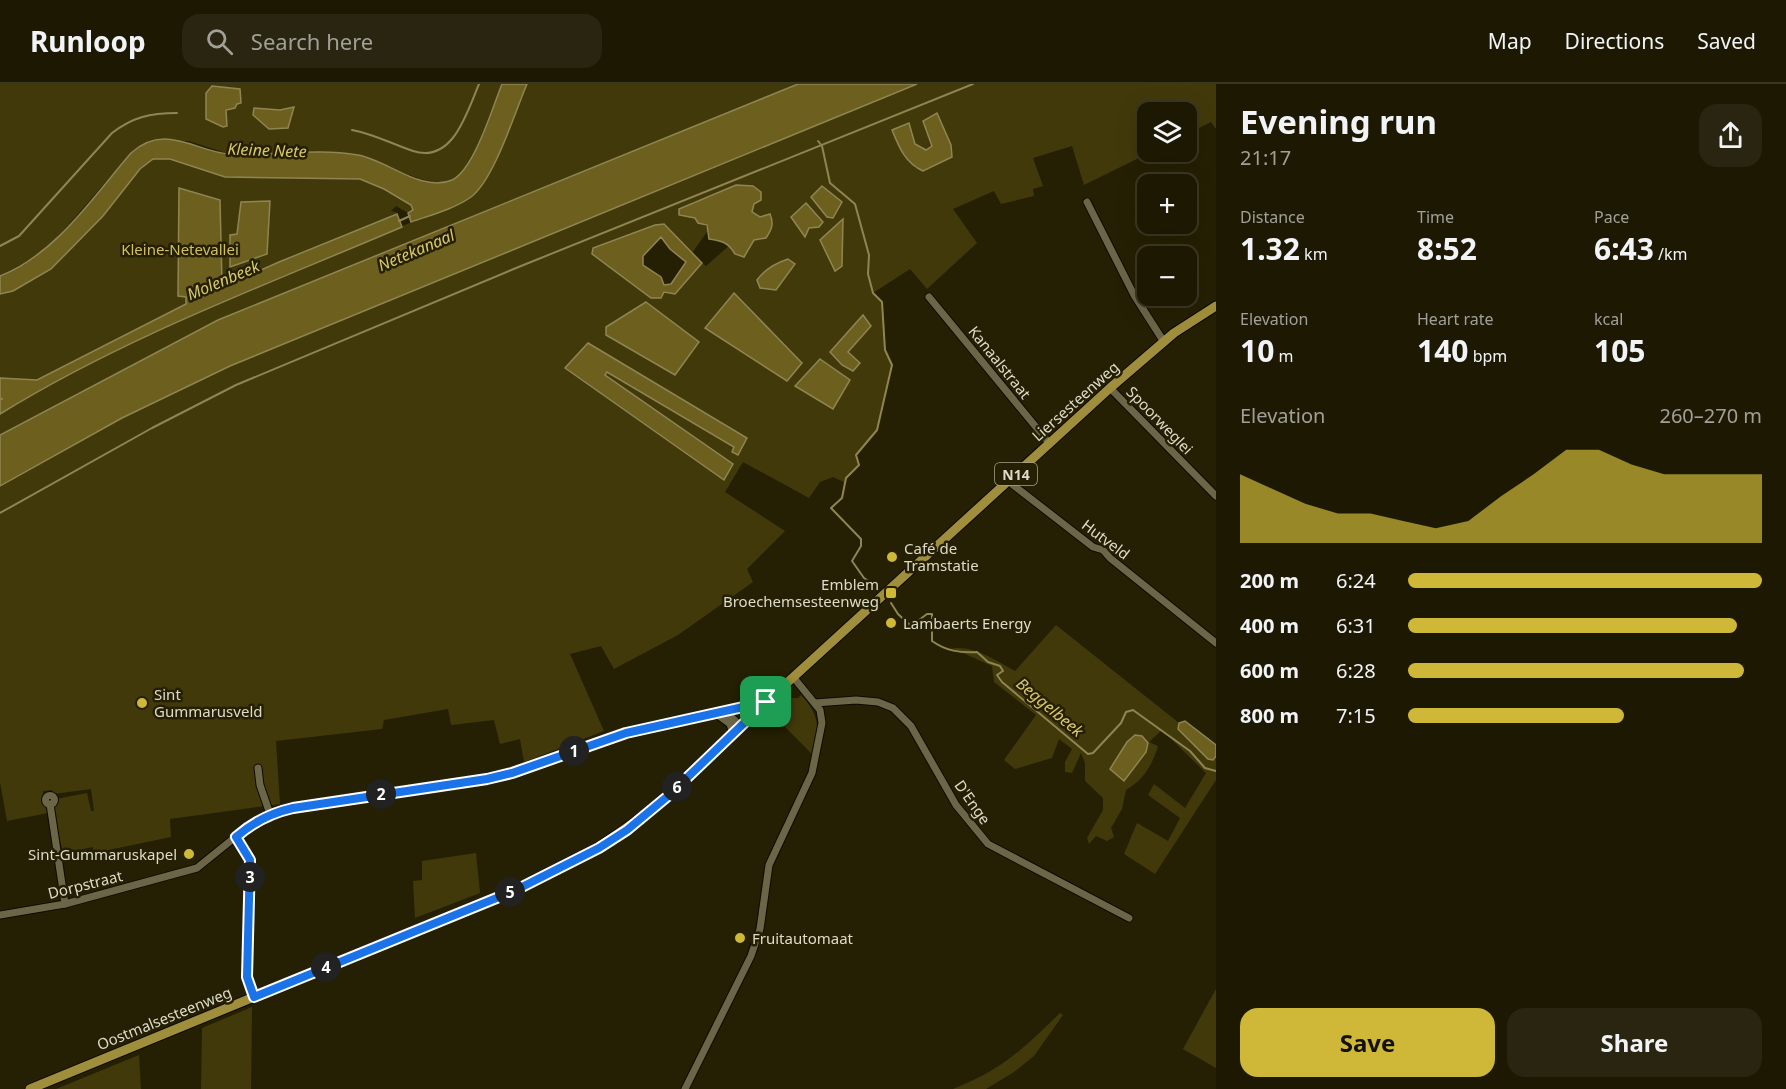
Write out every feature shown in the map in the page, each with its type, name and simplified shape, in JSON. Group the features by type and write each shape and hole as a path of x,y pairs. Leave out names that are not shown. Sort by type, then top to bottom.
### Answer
{"main road":[{"name":"Liersesteenweg","path":"794,678 1110,388 1164,342 1216,306"},
{"name":"Oostmalsesteenweg","path":"30,1089 516,890 599,848 662,801 794,678"}],"street":[{"path":"1087,202 1134,295 1164,342"},
{"name":"Kanaalstraat","path":"929,297 1050,444"},
{"name":"Spoorweglei","path":"1110,388 1214,490"},
{"name":"Hutveld","path":"1008,481 1093,547 1104,550 1110,558 1216,643"},
{"path":"685,1089 751,956 758,936 769,865 812,773 822,723 815,703 794,678"},
{"name":"D'Enge","path":"815,703 856,700 878,702 893,708 911,726 956,805 988,844 1129,918"},
{"name":"Dorpstraat","path":"0,915 65,904 197,868 270,814 293,808 503,775 626,733 766,702"},
{"path":"725,711 741,726"},
{"path":"715,713 730,724 733,734"},
{"path":"258,768 260,785 270,814"},
{"path":"50,804 65,904"},
{"path":"236,837 250,860 247,977 254,997"}],"green space":[{"path":"0,84 502,84 477,146 464,169 454,179 439,183 420,179 360,156 229,154 189,141 153,141 131,153 56,239 38,255 0,276"},
{"path":"527,84 798,84 218,320 0,435 0,414 111,353 341,250 458,204 482,182 491,167 508,133"},
{"path":"917,84 1216,84 1216,129 1211,122 1197,129 1197,102 1137,102 1137,159 1084,185 1072,146 1033,158 1043,186 1033,189 1034,196 1001,204 994,191 953,209 977,243 927,289 910,269 873,293 882,302 885,350 892,365 877,430 856,455 859,465 844,482 833,477 820,482 809,498 743,462 725,492 785,531 747,569 753,582 678,635 614,669 601,646 570,654 604,731 524,762 520,739 500,744 494,720 451,725 448,709 384,720 382,729 276,741 280,804 170,819 171,837 94,853 93,847 63,853 52,806 56,799 87,793 91,811 94,811 91,789 54,794 52,790 43,791 42,803 47,807 48,813 7,821 0,782 0,486 122,418 230,366","holes":["937,113 951,145 952,157 923,171 914,167 909,124 915,144 925,150 932,146 923,121","736,185 754,204 752,212 760,218 770,215 766,238 754,240 748,252 735,254 730,245 706,266 702,263 675,294 663,292 593,248 655,225 664,224 692,253 709,229 695,218 679,215 691,203","734,293 802,363 787,381 705,328","863,315 871,326 848,353 830,352","588,343 747,438 737,455 732,452 734,447 607,371 605,375 724,480 565,368"]},
{"name":"Kleine-Netevallei","path":"153,159 170,159 225,177 360,179 384,189 411,205 413,210 408,213 396,206 391,211 396,212 399,221 187,308 0,407 0,294 27,282 70,249 104,214 133,178"},
{"path":"1056,625 1179,723 1178,729 1213,760 1216,756 1216,780 1155,874 1124,854 1137,823 1168,841 1180,818 1148,795 1154,784 1185,808 1206,773 1162,730 1149,742 1158,746 1150,766 1137,782 1126,790 1122,809 1111,828 1114,837 1107,841 1096,836 1089,844 1087,838 1103,810 1103,798 1085,781 1085,763 1081,753 1072,773 1065,772 1065,762 1072,749 1059,739 1052,758 1015,769 1004,760 1036,715 994,682 992,666 963,653 947,650 965,648 974,650 1015,671"},
{"path":"801,695 812,709 817,723 817,738 813,755 769,711 783,698 798,698"},
{"path":"476,853 480,893 415,918 413,881 422,880 422,861"},
{"path":"1216,989 1216,1068 1183,1049"},
{"path":"252,1007 251,1089 201,1089 202,1028"},
{"path":"1060,1013 1063,1015 1034,1056 1014,1072 986,1089 953,1089 999,1066"},
{"path":"139,1055 141,1089 56,1089"}],"water":[{"path":"502,84 527,84 488,176 471,197 450,208 411,222 408,213 413,210 411,205 384,189 360,179 225,177 170,159 153,159 140,169 103,216 51,269 13,291 0,294 0,276 39,254 56,239 131,153 146,143 160,139 173,140 230,154 326,152 358,155 417,179 441,183 452,180 468,164 482,136"},
{"name":"Netekanaal","path":"798,84 917,84 230,366 122,418 0,486 0,435 218,320"},
{"path":"212,86 240,89 241,103 235,108 226,110 227,126 223,127 206,119 206,93"},
{"path":"294,107 288,128 269,129 253,115 254,108 280,110"},
{"path":"937,113 951,145 952,157 923,171 907,159 892,130 909,123 915,144 926,150 932,146 923,121"},
{"path":"736,185 753,186 761,192 761,200 754,204 752,212 760,217 770,214 772,221 766,238 754,240 744,257 735,254 724,243 709,239 707,225 698,223 695,218 679,215 679,209"},
{"path":"822,186 842,202 833,218 827,217 811,197"},
{"path":"179,188 220,200 222,283 193,296 194,300 279,262 397,214 402,227 147,336 48,386 0,414 0,400 2,399 0,398 0,378 37,380 186,304 186,297 178,296"},
{"path":"270,201 267,254 230,267 230,235 237,234 241,202"},
{"path":"806,203 823,222 819,227 809,228 805,237 791,217"},
{"path":"843,219 842,266 835,271 820,240"},
{"path":"664,224 702,263 675,294 664,292 661,298 651,298 592,254 593,248 655,225","holes":["661,237 670,249 686,262 671,284 664,285 661,277 643,265 643,256"]},
{"path":"788,259 795,264 776,290 760,288 757,280 760,276 779,262"},
{"path":"734,293 802,363 787,381 705,328"},
{"path":"646,302 699,342 675,375 606,335 606,327"},
{"path":"863,315 871,326 848,352 860,363 853,371 842,365 830,352"},
{"path":"588,343 747,438 738,455 732,452 734,447 607,372 605,375 733,464 724,480 565,368"},
{"path":"820,359 850,380 833,409 795,386"},
{"path":"1185,721 1216,745 1216,756 1213,760 1208,759 1178,729 1179,723"},
{"path":"1135,735 1142,736 1148,743 1146,752 1124,781 1110,769 1127,742"}],"waterway":[{"path":"352,130 413,151 427,153 438,150 456,133 479,84"},
{"path":"0,513 152,428 236,385 521,266 973,84"},
{"path":"0,246 19,236 112,133 142,117 177,113"},
{"name":"Beggelbeek","path":"818,141 822,146 830,183 855,204 869,255 868,274 873,293 882,302 885,350 892,365 877,430 856,455 859,465 846,478 842,498 831,508 861,539 861,546 852,561 864,578 875,585"},
{"name":"Molenbeek","path":"399,221 410,216"},
{"name":"Beggelbeek","path":"891,603 898,614 911,626 927,614 932,614 932,641 937,644 953,651 977,652 988,662 1000,666 1003,671 997,675 1002,682 1088,754 1093,753 1121,723 1126,712 1133,710 1190,751 1205,768 1216,771"}],"place":[{"name":"Café de Tramstatie","path":"892,557"},
{"name":"Emblem Broechemsesteenweg","path":"891,593"},
{"name":"Lambaerts Energy","path":"891,623"},
{"name":"Sint Gummarusveld","path":"142,703"},
{"name":"Sint-Gummaruskapel","path":"189,854"},
{"name":"Fruitautomaat","path":"740,938"}],"route":[{"path":"766,702 668,796 627,830 599,848 516,890 254,997 247,977 250,860 244,846 236,837 249,826 270,814 293,808 487,779 512,773 626,733 766,702"}],"water label":[{"name":"Kleine Nete","path":"267,150"}]}
